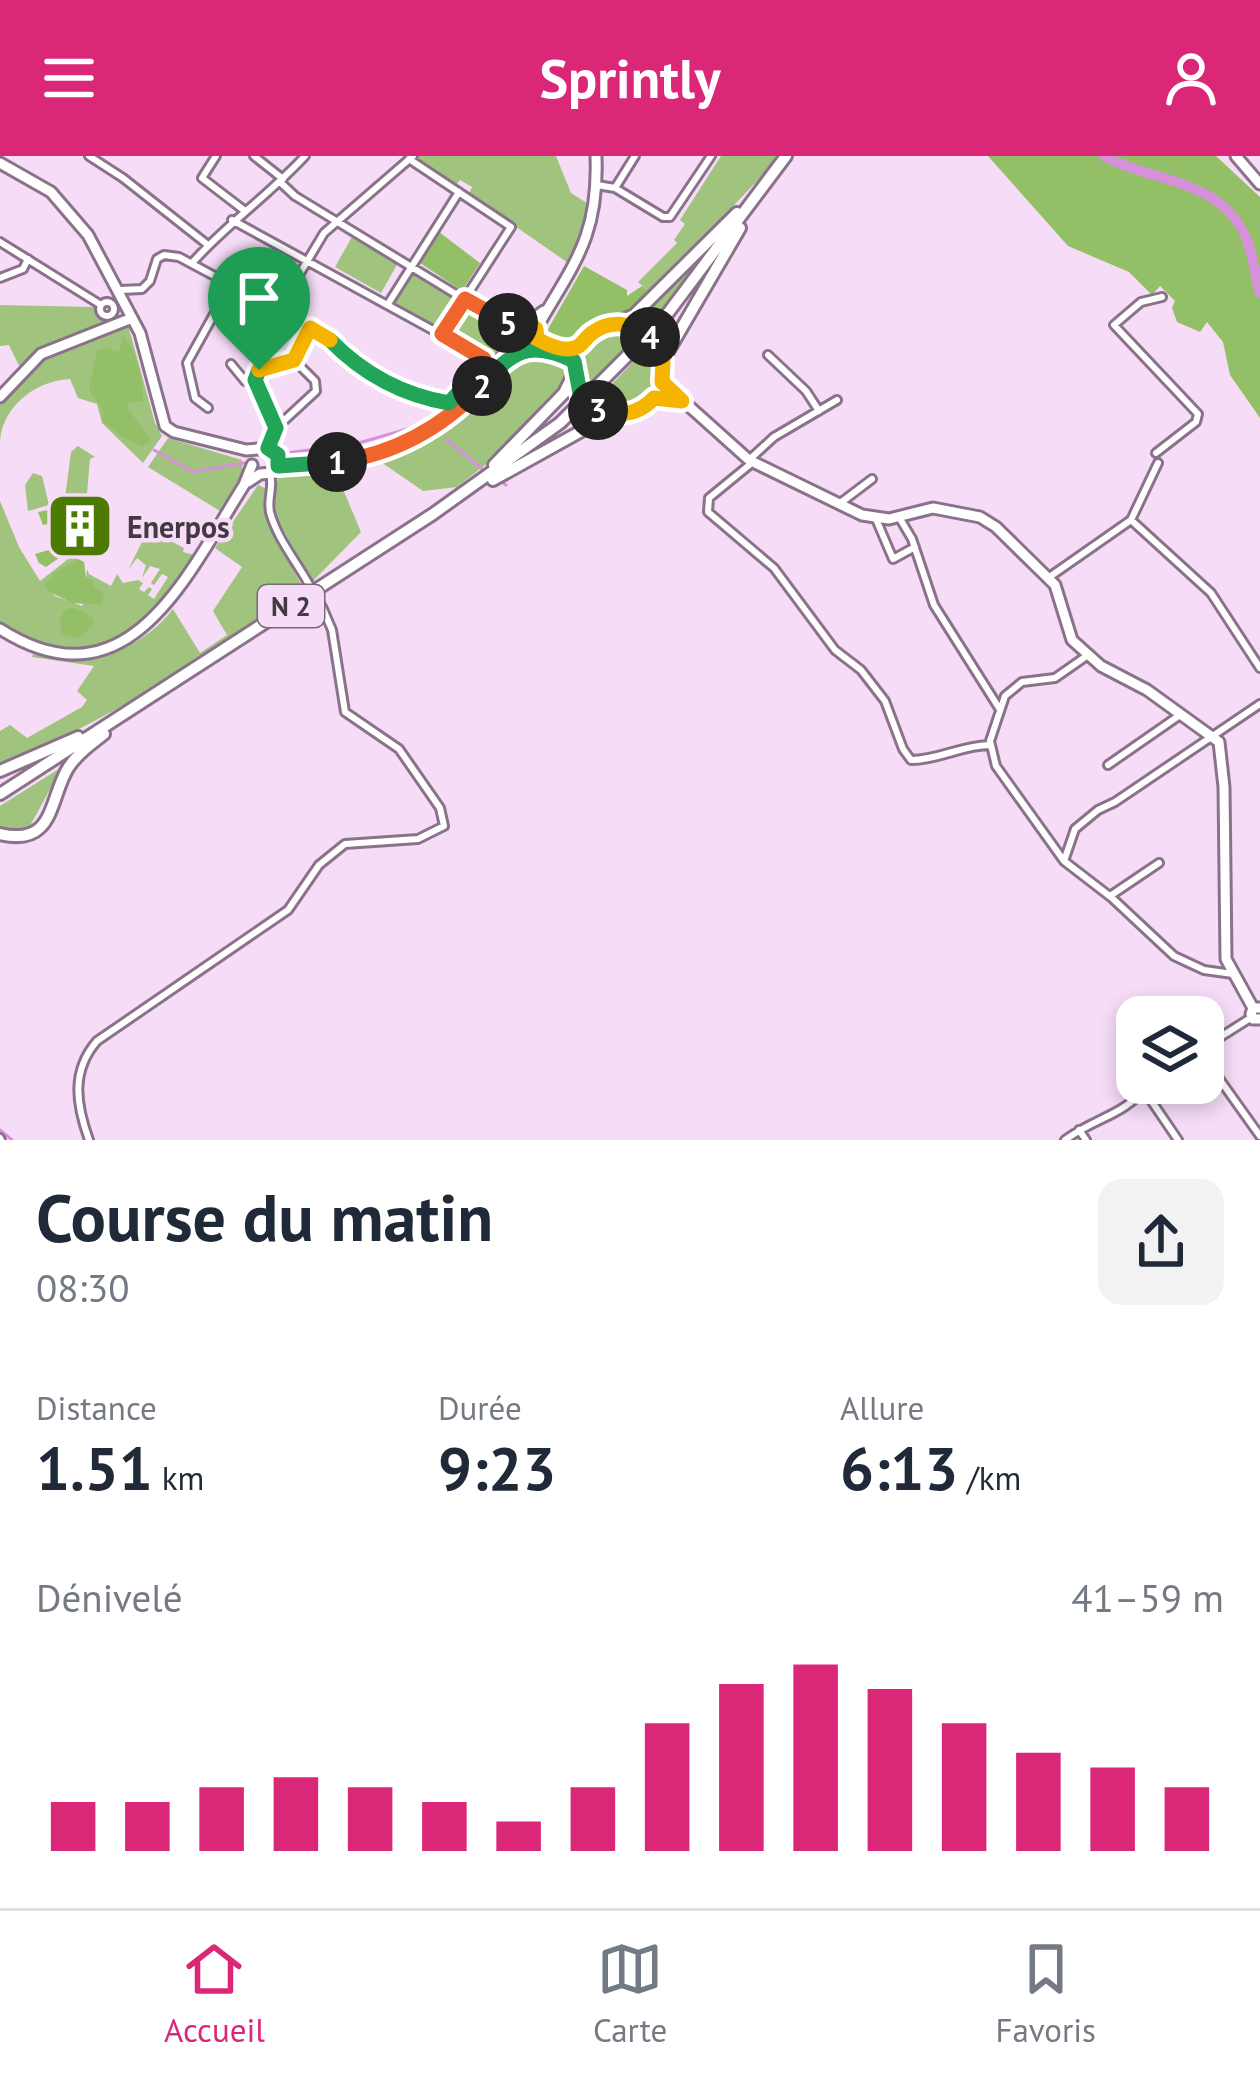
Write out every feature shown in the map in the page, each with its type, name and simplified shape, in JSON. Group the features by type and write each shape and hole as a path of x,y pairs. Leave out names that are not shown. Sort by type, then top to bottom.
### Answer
{"main road":[{"path":"615,324 634,315 786,156"},
{"path":"660,354 786,156"},
{"name":"N 2","path":"0,794 433,514 560,423 675,304 786,156"},
{"path":"462,494 564,393 574,367"},
{"path":"433,514 612,414"},
{"name":"N 2","path":"0,771 96,728 149,698"},
{"name":"N 2","path":"0,834 24,835 45,823 71,764 149,698"}],"street":[{"path":"89,156 208,245"},
{"path":"215,156 202,178 245,211"},
{"path":"254,156 296,196 574,367"},
{"path":"192,263 232,220 282,181 305,156"},
{"path":"1,160 62,201 88,235 132,318 165,426 237,449 264,464 337,462 380,453 426,432 499,366 548,308 579,260 597,185 596,156"},
{"path":"615,188 635,156"},
{"path":"597,185 615,188 670,217 711,156"},
{"path":"1236,156 1260,184"},
{"path":"278,310 314,247 339,219 411,158 511,227 442,334"},
{"path":"388,304 459,192"},
{"path":"232,220 484,361 453,407"},
{"path":"0,242 101,305"},
{"path":"118,291 147,286 157,259 172,254 310,328 394,388 453,407"},
{"path":"0,278 23,269 28,259"},
{"path":"228,288 259,370 255,380 276,428"},
{"path":"208,409 195,398 187,363 228,288"},
{"path":"1048,578 1131,520 1157,458 1196,422 1198,414 1114,326 1141,302 1162,297"},
{"path":"0,397 41,354 132,318"},
{"path":"615,324 640,329 660,354 662,382 654,398 631,413 598,410 579,390 574,367 580,347 598,329 615,324"},
{"path":"259,370 294,360 310,328"},
{"path":"523,336 569,349 580,347"},
{"path":"768,355 806,391 819,412"},
{"path":"0,629 21,642 57,653 92,652 131,638 162,613 244,485 264,464 276,428 316,392 315,381 294,360"},
{"path":"231,364 245,381 255,380"},
{"path":"662,382 751,461 838,504 876,519 933,508 980,517 1009,538 1060,593 1066,630 1088,654 1213,736 1222,752 1226,959 1256,1013 1224,1037"},
{"path":"654,398 682,401"},
{"path":"837,400 774,436 709,499 708,512 774,568 835,650 861,670 885,701 911,760 926,760 972,744 990,745"},
{"path":"89,1140 82,1120 78,1074 83,1056 97,1041 288,910 319,865 345,844 418,839 444,826 440,808 399,749 344,712 332,630 271,514 273,487 264,464"},
{"path":"838,504 872,479"},
{"path":"899,517 915,547 933,602 999,708"},
{"path":"876,519 893,559 915,547"},
{"path":"1131,520 1211,593 1260,668"},
{"path":"1088,654 1055,678 1016,685 999,708 990,745 1009,787 1064,860 1174,956 1204,970 1233,974"},
{"path":"1064,860 1075,829 1098,809 1260,704"},
{"path":"1108,765 1180,716"},
{"path":"1110,896 1159,863"},
{"path":"1224,1083 1260,1136"},
{"path":"1065,1140 1132,1104"},
{"path":"1157,1104 1178,1140"},
{"path":"1079,1130 1086,1140"}],"green space":[{"path":"419,156 556,156 571,193 590,205 571,265 469,194 472,187 460,180 455,186 417,161"},
{"path":"721,156 781,156 650,293 638,282 677,243 674,240 685,224 680,220"},
{"path":"988,156 1216,156 1260,197 1260,418 1230,375 1223,342 1207,322 1200,332 1177,322 1172,308 1175,301 1160,286 1152,295 1129,272 1068,246"},
{"path":"439,232 480,263 462,291 420,263"},
{"path":"723,232 649,326 636,319"},
{"path":"353,235 399,261 381,293 335,267"},
{"path":"584,266 627,290 627,296 642,286 650,293 625,317 594,322 570,342 549,337 548,329"},
{"path":"413,271 460,301 442,331 394,302"},
{"path":"467,304 504,336 503,349 493,361 447,335"},
{"path":"0,305 95,307 100,317 109,320 39,351 20,368 9,345 0,346"},
{"path":"128,325 162,436 143,463 102,423 97,404 78,398 70,379 45,385 23,398 7,417 0,441 0,404 37,362"},
{"path":"609,330 640,336 587,389 581,370 583,354"},
{"path":"123,336 141,375 143,401 128,403 127,408 149,436 143,447 102,420 104,412 89,390 97,350 107,347 119,353"},
{"path":"649,345 659,368 644,396 618,406 597,400"},
{"path":"534,353 567,363 570,369 564,388 494,458 457,487 423,491 378,460 440,424 508,366"},
{"path":"168,438 242,460 243,473 220,511 148,467"},
{"path":"78,446 95,457 90,459 87,494 105,512 101,518 65,498 71,452"},
{"path":"334,468 361,532 312,582 274,509 283,470"},
{"path":"33,473 42,476 49,505 28,511 25,485"},
{"path":"258,485 267,489 266,519 304,590 118,708 0,765 0,731 10,725 27,738 87,700 77,691 94,666 33,654 73,657 110,652 143,637 173,609 200,653 227,635 213,611 242,567 215,548"},
{"path":"62,500 67,504 58,524 65,533 60,541 66,553 46,567 35,554 52,549 53,544 48,524 43,525 38,512 53,509"},
{"path":"0,501 40,581 72,556 78,559 46,584 55,596 82,606 94,588 86,578 87,569 111,586 117,574 123,583 138,580 143,583 139,589 152,589 148,595 154,599 168,577 162,574 154,585 160,569 150,566 142,578 146,565 137,558 128,570 142,542 153,532 195,555 169,599 139,627 101,644 81,647 41,642 0,623"},
{"path":"78,559 84,562 86,578 104,593 101,605 72,603 48,591 45,584 52,574"},
{"path":"66,609 92,617 94,624 80,638 62,634 59,620"},
{"path":"62,767 30,826 25,831 0,833 0,806"}],"waterway":[{"path":"1104,156 1184,185 1220,204 1246,238 1260,293"},
{"path":"286,453 355,444 411,428"},
{"path":"446,439 481,468"},
{"path":"154,450 193,472 244,463"},
{"path":"502,482 506,485"},
{"path":"0,1130 12,1140"}],"place":[{"name":"Enerpos","path":"80,526"}],"route":[{"path":"465,299 514,325 528,322 536,329 537,339 569,349 580,347 606,326 640,329 660,352 662,382 682,401 654,398 640,410 621,415 598,410 579,390 574,361 531,348 520,350 499,366 458,411 416,438 359,458 278,466 278,455 268,448 276,428 255,380 259,370 294,360 310,328 394,388 449,403 484,361 442,334 465,299"}]}
